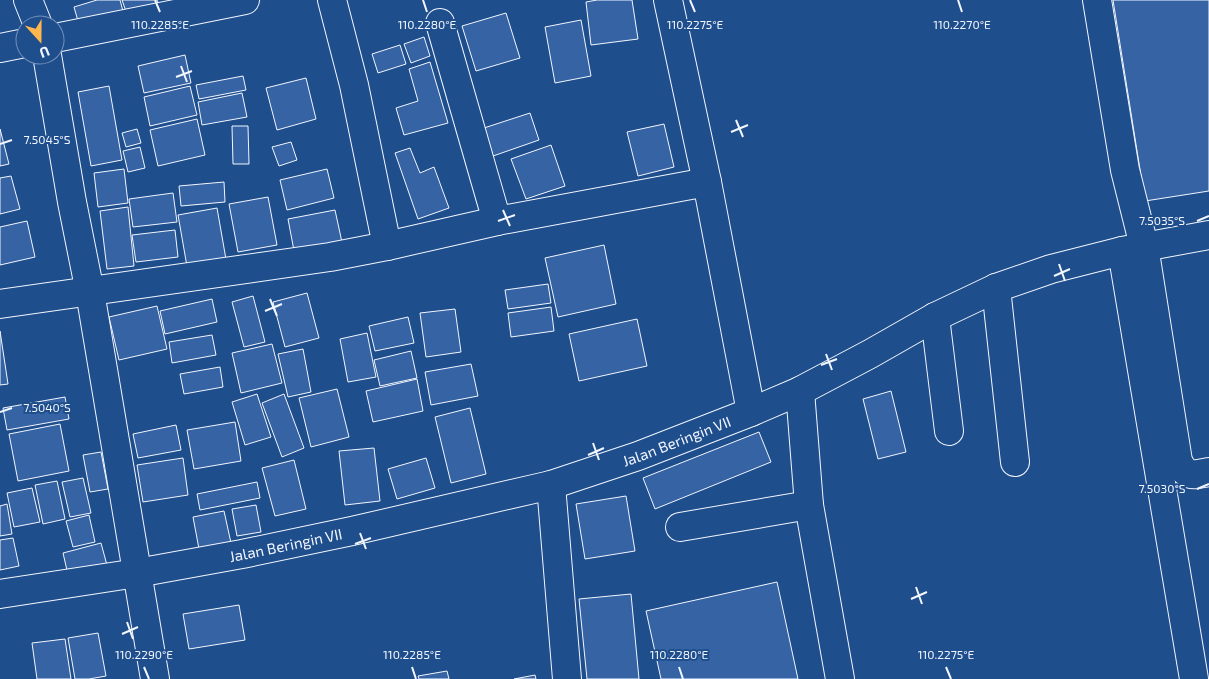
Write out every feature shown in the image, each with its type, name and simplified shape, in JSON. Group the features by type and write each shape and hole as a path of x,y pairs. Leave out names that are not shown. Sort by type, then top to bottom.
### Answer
{"street":[{"path":"28,0 34,15"},
{"path":"65,36 245,0"},
{"path":"332,0 354,85 387,246"},
{"path":"668,0 707,182 751,412"},
{"path":"1097,0 1125,170 1133,249 1194,679"},
{"path":"440,23 497,220"},
{"path":"49,65 72,202 72,295 137,573 155,679"},
{"path":"0,304 330,257 387,246 497,220 707,182"},
{"name":"Jalan Beringin VII","path":"0,594 137,573 242,554 352,531 551,485 638,456 751,412 800,390 870,354 934,317 996,288 1051,269 1133,249 1209,235"},
{"path":"1133,249 1178,461 1186,474 1209,472"},
{"path":"996,288 1015,462"},
{"path":"934,317 949,431"},
{"path":"800,390 809,505 840,679"},
{"path":"551,485 567,679"},
{"path":"680,527 809,505"}],"building":[{"path":"97,0 120,0 124,15 80,28 74,7"},
{"path":"122,0 157,0 160,7 128,17"},
{"path":"597,0 632,0 638,39 591,45 586,2"},
{"path":"1113,0 1209,0 1209,191 1145,201"},
{"path":"506,13 520,58 476,71 462,26"},
{"path":"581,20 591,76 555,83 545,27"},
{"path":"424,37 430,56 411,63 404,44"},
{"path":"400,45 406,64 378,73 372,54"},
{"path":"185,55 191,83 144,93 138,66"},
{"path":"430,62 448,123 404,135 396,108 418,101 409,69"},
{"path":"243,76 246,90 199,99 196,85"},
{"path":"306,78 316,119 277,130 266,88"},
{"path":"109,86 122,160 91,166 78,92"},
{"path":"190,86 197,115 150,126 144,97"},
{"path":"242,93 247,117 202,125 198,102"},
{"path":"530,113 539,140 493,156 484,128"},
{"path":"197,119 205,155 158,166 150,130"},
{"path":"664,124 674,167 638,176 627,132"},
{"path":"232,126 248,126 249,164 233,164"},
{"path":"0,129 9,164 0,166"},
{"path":"137,129 141,143 126,147 122,133"},
{"path":"291,142 297,160 279,166 272,147"},
{"path":"551,145 565,186 526,199 511,159"},
{"path":"140,147 145,168 128,172 123,151"},
{"path":"410,148 420,173 434,167 449,208 418,219 395,153"},
{"path":"124,169 128,203 98,207 94,173"},
{"path":"327,169 334,198 287,210 280,180"},
{"path":"11,176 20,209 0,214 0,178"},
{"path":"224,182 225,202 181,206 179,186"},
{"path":"173,193 177,222 133,227 129,199"},
{"path":"268,197 277,245 238,252 229,204"},
{"path":"128,207 134,266 107,269 100,211"},
{"path":"217,208 227,265 188,272 178,215"},
{"path":"335,210 343,247 295,256 288,219"},
{"path":"27,221 35,257 0,265 0,227"},
{"path":"175,230 178,257 136,262 132,235"},
{"path":"604,245 616,304 558,317 545,258"},
{"path":"548,284 551,303 508,309 505,290"},
{"path":"307,293 319,338 285,347 273,302"},
{"path":"253,296 265,342 244,347 232,302"},
{"path":"212,299 217,322 165,334 160,311"},
{"path":"157,306 167,349 119,360 109,317"},
{"path":"551,307 554,331 511,337 508,313"},
{"path":"455,309 461,352 426,357 420,313"},
{"path":"408,317 414,343 375,351 369,326"},
{"path":"637,319 647,366 579,381 569,334"},
{"path":"0,331 8,384 0,385"},
{"path":"367,333 376,377 348,382 340,339"},
{"path":"212,335 216,355 172,363 169,342"},
{"path":"272,344 282,383 241,393 232,353"},
{"path":"303,349 311,392 288,397 278,354"},
{"path":"411,351 417,378 380,386 374,360"},
{"path":"471,364 478,396 431,405 425,372"},
{"path":"220,367 223,387 184,394 180,374"},
{"path":"417,379 423,411 373,422 366,391"},
{"path":"337,389 349,437 311,447 299,398"},
{"path":"891,391 906,452 878,459 863,399"},
{"path":"257,394 271,437 245,445 232,402"},
{"path":"284,394 304,448 282,457 262,403"},
{"path":"65,397 69,419 7,430 3,408"},
{"path":"470,408 486,474 451,483 435,417"},
{"path":"235,422 241,461 194,469 187,430"},
{"path":"60,424 69,471 18,481 9,434"},
{"path":"176,425 181,450 138,458 133,434"},
{"path":"759,432 771,462 655,509 643,478"},
{"path":"374,448 380,501 345,505 339,451"},
{"path":"101,452 108,489 90,492 83,455"},
{"path":"183,458 188,495 143,502 137,465"},
{"path":"426,458 435,488 397,499 388,469"},
{"path":"294,460 306,509 275,516 262,468"},
{"path":"83,478 91,513 70,517 62,482"},
{"path":"57,481 65,519 43,524 35,485"},
{"path":"257,482 260,498 200,510 197,494"},
{"path":"32,488 40,522 14,527 7,493"},
{"path":"626,496 635,551 585,559 576,504"},
{"path":"7,504 12,534 0,536 0,506"},
{"path":"256,505 261,532 237,536 232,509"},
{"path":"224,511 231,543 199,549 193,517"},
{"path":"89,515 95,542 73,547 66,521"},
{"path":"13,538 19,566 0,570 0,540"},
{"path":"101,543 108,569 69,579 63,553"},
{"path":"777,582 798,679 661,679 646,611"},
{"path":"631,594 639,679 587,679 579,599"},
{"path":"239,605 245,640 189,649 183,614"},
{"path":"98,633 106,676 75,679 68,638"},
{"path":"65,639 71,679 37,679 32,643"},
{"path":"447,671 449,679 419,679 418,676"},
{"path":"535,675 536,679 514,679"}]}
